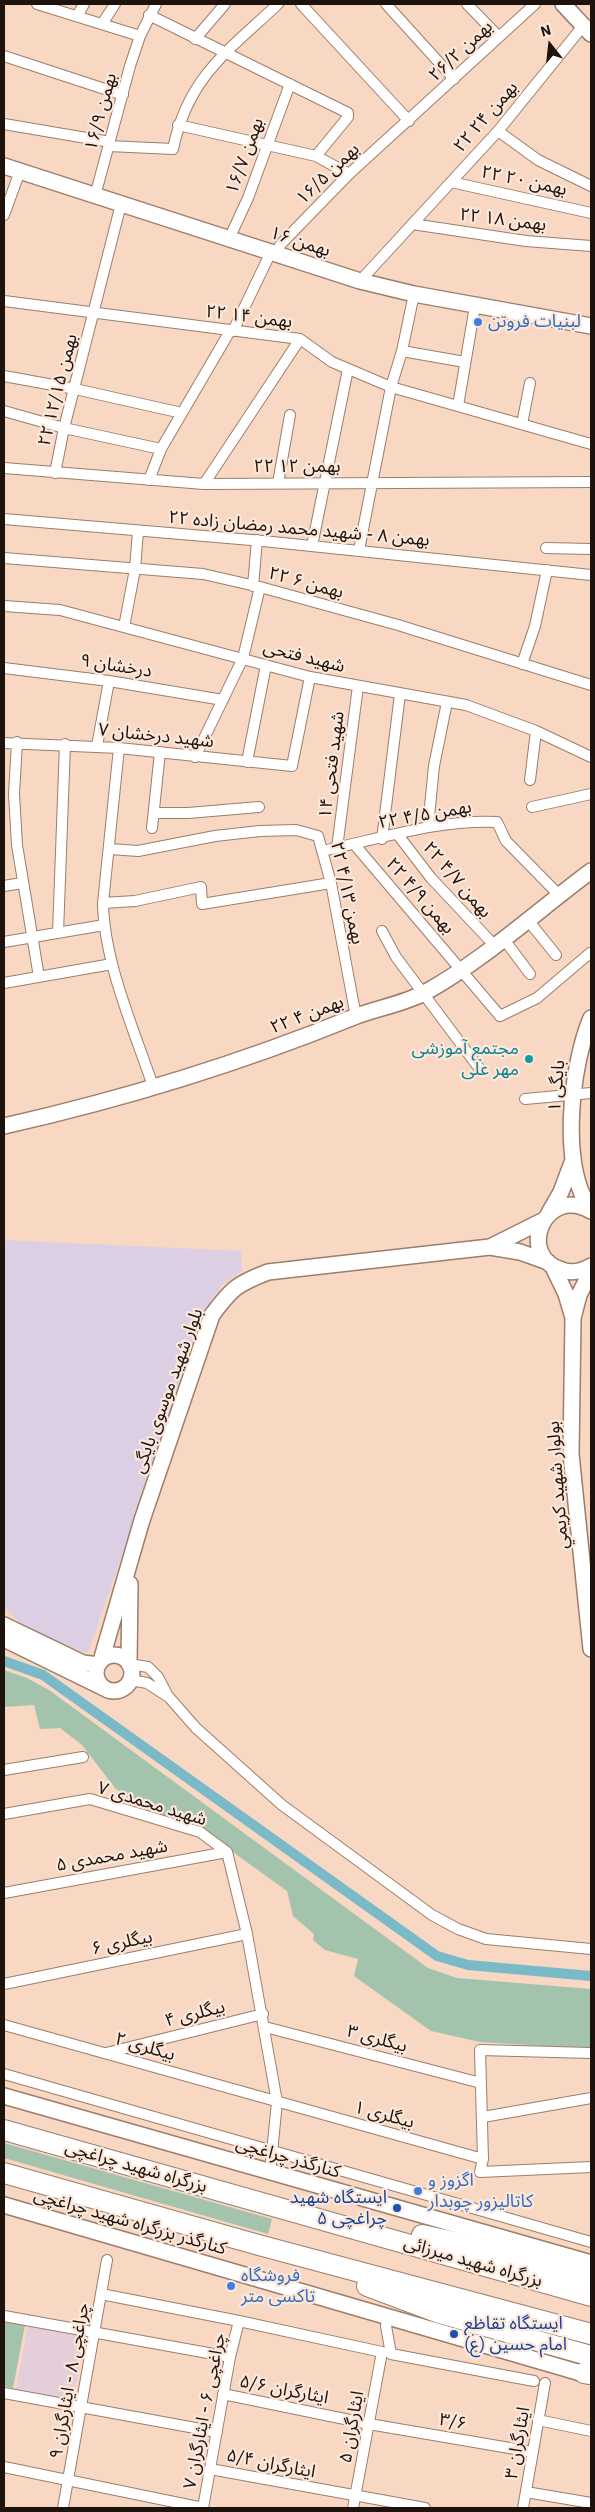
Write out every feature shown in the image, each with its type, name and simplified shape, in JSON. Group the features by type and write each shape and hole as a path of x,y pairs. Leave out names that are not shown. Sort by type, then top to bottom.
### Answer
{"highway":[{"path":"4,2121 90,2154"},
{"name":"بزرگراه شهید چراغچی","path":"4,2130 268,2204"},
{"path":"4,2173 255,2244 591,2334"},
{"path":"4,2180 88,2197"},
{"path":"268,2204 459,2243 591,2279"},
{"name":"بزرگراه شهید میرزائی","path":"268,2204 591,2296"},
{"path":"255,2244 589,2370"}],"street":[{"path":"38,4 140,36"},
{"path":"77,16 84,4"},
{"path":"102,24 115,4"},
{"name":"بهمن ۱۶/۹","path":"95,196 140,36 156,4"},
{"path":"195,39 225,4"},
{"path":"4,124 110,144 173,150 178,125 201,79 278,4"},
{"path":"301,4 409,121"},
{"path":"386,4 454,79"},
{"path":"467,4 499,37"},
{"name":"بهمن ۲۶/۲","path":"409,121 535,4"},
{"path":"563,4 589,27"},
{"path":"149,15 350,114 316,156"},
{"name":"۲۲ بهمن ۲۴","path":"360,281 498,131 589,27"},
{"path":"4,56 123,95"},
{"name":"بهمن ۱۶/۷","path":"230,239 248,198 290,84"},
{"name":"بهمن ۱۶/۵","path":"149,480 161,449 232,331 273,253 349,174 409,121"},
{"path":"178,125 316,156 349,174"},
{"path":"498,131 538,160 591,186"},
{"name":"بهمن ۱۶","path":"4,166 360,281 475,306 591,326"},
{"path":"4,216 20,171"},
{"name":"۲۲ بهمن ۲۰","path":"450,182 591,213"},
{"name":"۲۲ بهمن ۱۲/۱۵","path":"55,473 64,428 121,204"},
{"name":"۲۲ بهمن ۱۸","path":"412,224 526,241 591,246"},
{"path":"359,550 391,387 402,351 414,294"},
{"name":"۲۲ بهمن ۱۴","path":"4,301 94,315 300,339 332,362 391,387 591,444"},
{"path":"458,406 475,306"},
{"path":"204,484 300,339"},
{"path":"402,351 466,362"},
{"path":"312,546 348,369"},
{"path":"4,376 75,388 182,413"},
{"path":"522,424 530,383"},
{"path":"4,412 64,428 161,449"},
{"path":"278,484 290,415"},
{"name":"۲۲ بهمن ۱۲","path":"4,468 204,484 591,482"},
{"name":"۲۲ بهمن ۸ - شهید محمد رمضان زاده","path":"4,519 257,540 591,575"},
{"path":"124,627 134,569 138,531"},
{"path":"195,757 243,658 256,586 257,540"},
{"path":"546,548 591,549"},
{"name":"۲۲ بهمن ۶","path":"4,558 203,574 256,586 398,625 591,685"},
{"path":"522,664 536,626 547,570"},
{"name":"شهید فتحی","path":"4,606 60,610 310,677 466,705 536,731 591,757"},
{"path":"247,762 266,665"},
{"name":"درخشان ۹","path":"4,668 109,681 223,700"},
{"name":"شهید درخشان ۷","path":"4,743 97,746 292,766 310,677"},
{"path":"97,746 109,681"},
{"name":"شهید فتحی ۱۴","path":"337,848 358,686"},
{"path":"382,838 400,694"},
{"path":"428,827 434,766 447,702"},
{"path":"530,780 536,731"},
{"path":"17,742 14,794 17,845 39,977"},
{"path":"58,933 65,744"},
{"path":"119,748 103,903 104,925 112,964 154,1089"},
{"path":"152,828 160,752"},
{"path":"532,807 591,794"},
{"path":"154,813 188,814 259,807"},
{"name":"۲۲ بهمن ۴/۵","path":"322,851 467,820 497,822 506,840 559,895"},
{"name":"۲۲ بهمن ۴/۱۳","path":"110,849 138,851 215,836 296,830 318,836 331,883 356,1017"},
{"name":"۲۲ بهمن ۴/۷","path":"398,835 431,878 530,974"},
{"name":"۲۲ بهمن ۴/۹","path":"354,844 500,1016 537,998 590,953"},
{"name":"۲۲ بهمن ۴","path":"4,1126 154,1089 312,1036 356,1017 424,993 462,970 591,871"},
{"path":"4,886 22,883"},
{"path":"103,903 135,901 201,887 202,904 331,883"},
{"path":"527,920 556,955"},
{"path":"4,942 104,925"},
{"path":"382,931 396,957 479,1068"},
{"path":"4,983 112,964"},
{"name":"بایگی ۱","path":"573,1160 572,1095 578,1057 591,1018"},
{"path":"525,1099 591,1093"},
{"path":"573,1160 581,1188 591,1211"},
{"path":"546,1217 561,1192 573,1160"},
{"name":"بلوار شهید موسوی بایگی","path":"490,1247 569,1205 591,1211"},
{"name":"بولوار شهيد كريمي","path":"546,1217 538,1242 566,1294 573,1318"},
{"name":"بلوار شهید موسوی بایگی","path":"99,1663 142,1520 212,1314 230,1291 244,1282 268,1272 490,1247 520,1252 575,1272 591,1266"},
{"name":"بولوار شهيد كريمي","path":"591,1271 580,1295 573,1318 571,1454 591,1648"},
{"name":"بلوار شهید موسوی بایگی","path":"129,1664 131,1560"},
{"path":"4,1625 83,1663 99,1663"},
{"path":"4,1639 106,1688 122,1688 130,1680 129,1664"},
{"path":"106,1688 98,1681 99,1663 105,1657 116,1655 129,1664 148,1667 158,1678 168,1696 196,1728 282,1805 432,1915 486,1940 591,1949"},
{"path":"130,1680 147,1684 168,1696"},
{"path":"4,1770 83,1757"},
{"name":"شهید محمدی ۷","path":"4,1814 90,1799 200,1832 227,1852"},
{"path":"227,1852 247,1934 263,2014 277,2102 270,2173"},
{"name":"شهید محمدی ۵","path":"4,1893 227,1852"},
{"name":"بیگلری ۶","path":"4,1984 247,1934"},
{"name":"بیگلری ۴","path":"105,2053 263,2014"},
{"name":"بیگلری ۲","path":"4,2025 277,2102"},
{"name":"بیگلری ۳","path":"265,2027 481,2083"},
{"path":"591,2053 480,2050 483,2159 480,2172 591,2167"},
{"path":"4,2074 272,2149 591,2242"},
{"name":"کنارگذر چراغچی","path":"4,2096 591,2263"},
{"path":"482,2117 591,2098"},
{"name":"بیگلری ۱","path":"277,2102 483,2159"},
{"name":"کنارگذر بزرگراه شهید چراغچی","path":"4,2205 388,2315 589,2370"},
{"name":"چراغچی ۸ - ایثارگران ۹","path":"63,2508 107,2260"},
{"path":"101,2294 387,2353 534,2381"},
{"name":"ایثارگران ۵","path":"353,2508 369,2424 387,2353 386,2326 388,2315"},
{"path":"4,2316 230,2357"},
{"name":"چراغچی ۶ - ایثارگران ۷","path":"203,2508 230,2357 239,2321"},
{"name":"ایثارگران ۳","path":"523,2508 545,2383"},
{"path":"4,2393 216,2432"},
{"name":"ایثارگران ۵/۶","path":"223,2394 369,2424"},
{"path":"538,2420 591,2431"},
{"name":"۳/۶","path":"369,2424 533,2452"},
{"path":"4,2467 203,2508"},
{"name":"ایثارگران ۵/۴","path":"210,2469 355,2497 425,2508"},
{"path":"526,2492 591,2504"}],"shaded area":[{"path":"4,1240 241,1251 242,1271 222,1285 210,1302 89,1650 86,1653 25,1628 4,1607"},
{"path":"28,2326 85,2337 73,2400 16,2389"}],"green space":[{"path":"4,1670 27,1678 49,1690 428,1968 457,1978 591,1989 591,2049 480,2042 431,2031 354,1976 358,1959 325,1950 313,1940 314,1934 293,1916 287,1891 198,1827 138,1806 115,1788 82,1745 60,1728 40,1729 34,1705 4,1707"},
{"path":"4,2143 272,2219 268,2234 4,2158"},
{"path":"4,2322 25,2325 13,2388 4,2386"}],"waterway":[{"path":"4,1661 43,1675 437,1956 468,1965 591,1976"}],"place":[{"name":"لبنیات فروتن","path":"478,322"},
{"name":"مجتمع آموزشی مهر علی","path":"529,1059"},
{"name":"اگزوز و کاتالیزور چوبدار","path":"418,2191"},
{"name":"ایستگاه شهید چراغچی ۵","path":"397,2208"},
{"name":"فروشگاه تاکسی متر","path":"231,2286"},
{"name":"ایستگاه تقاظع امام حسین (ع)","path":"454,2334"}]}
